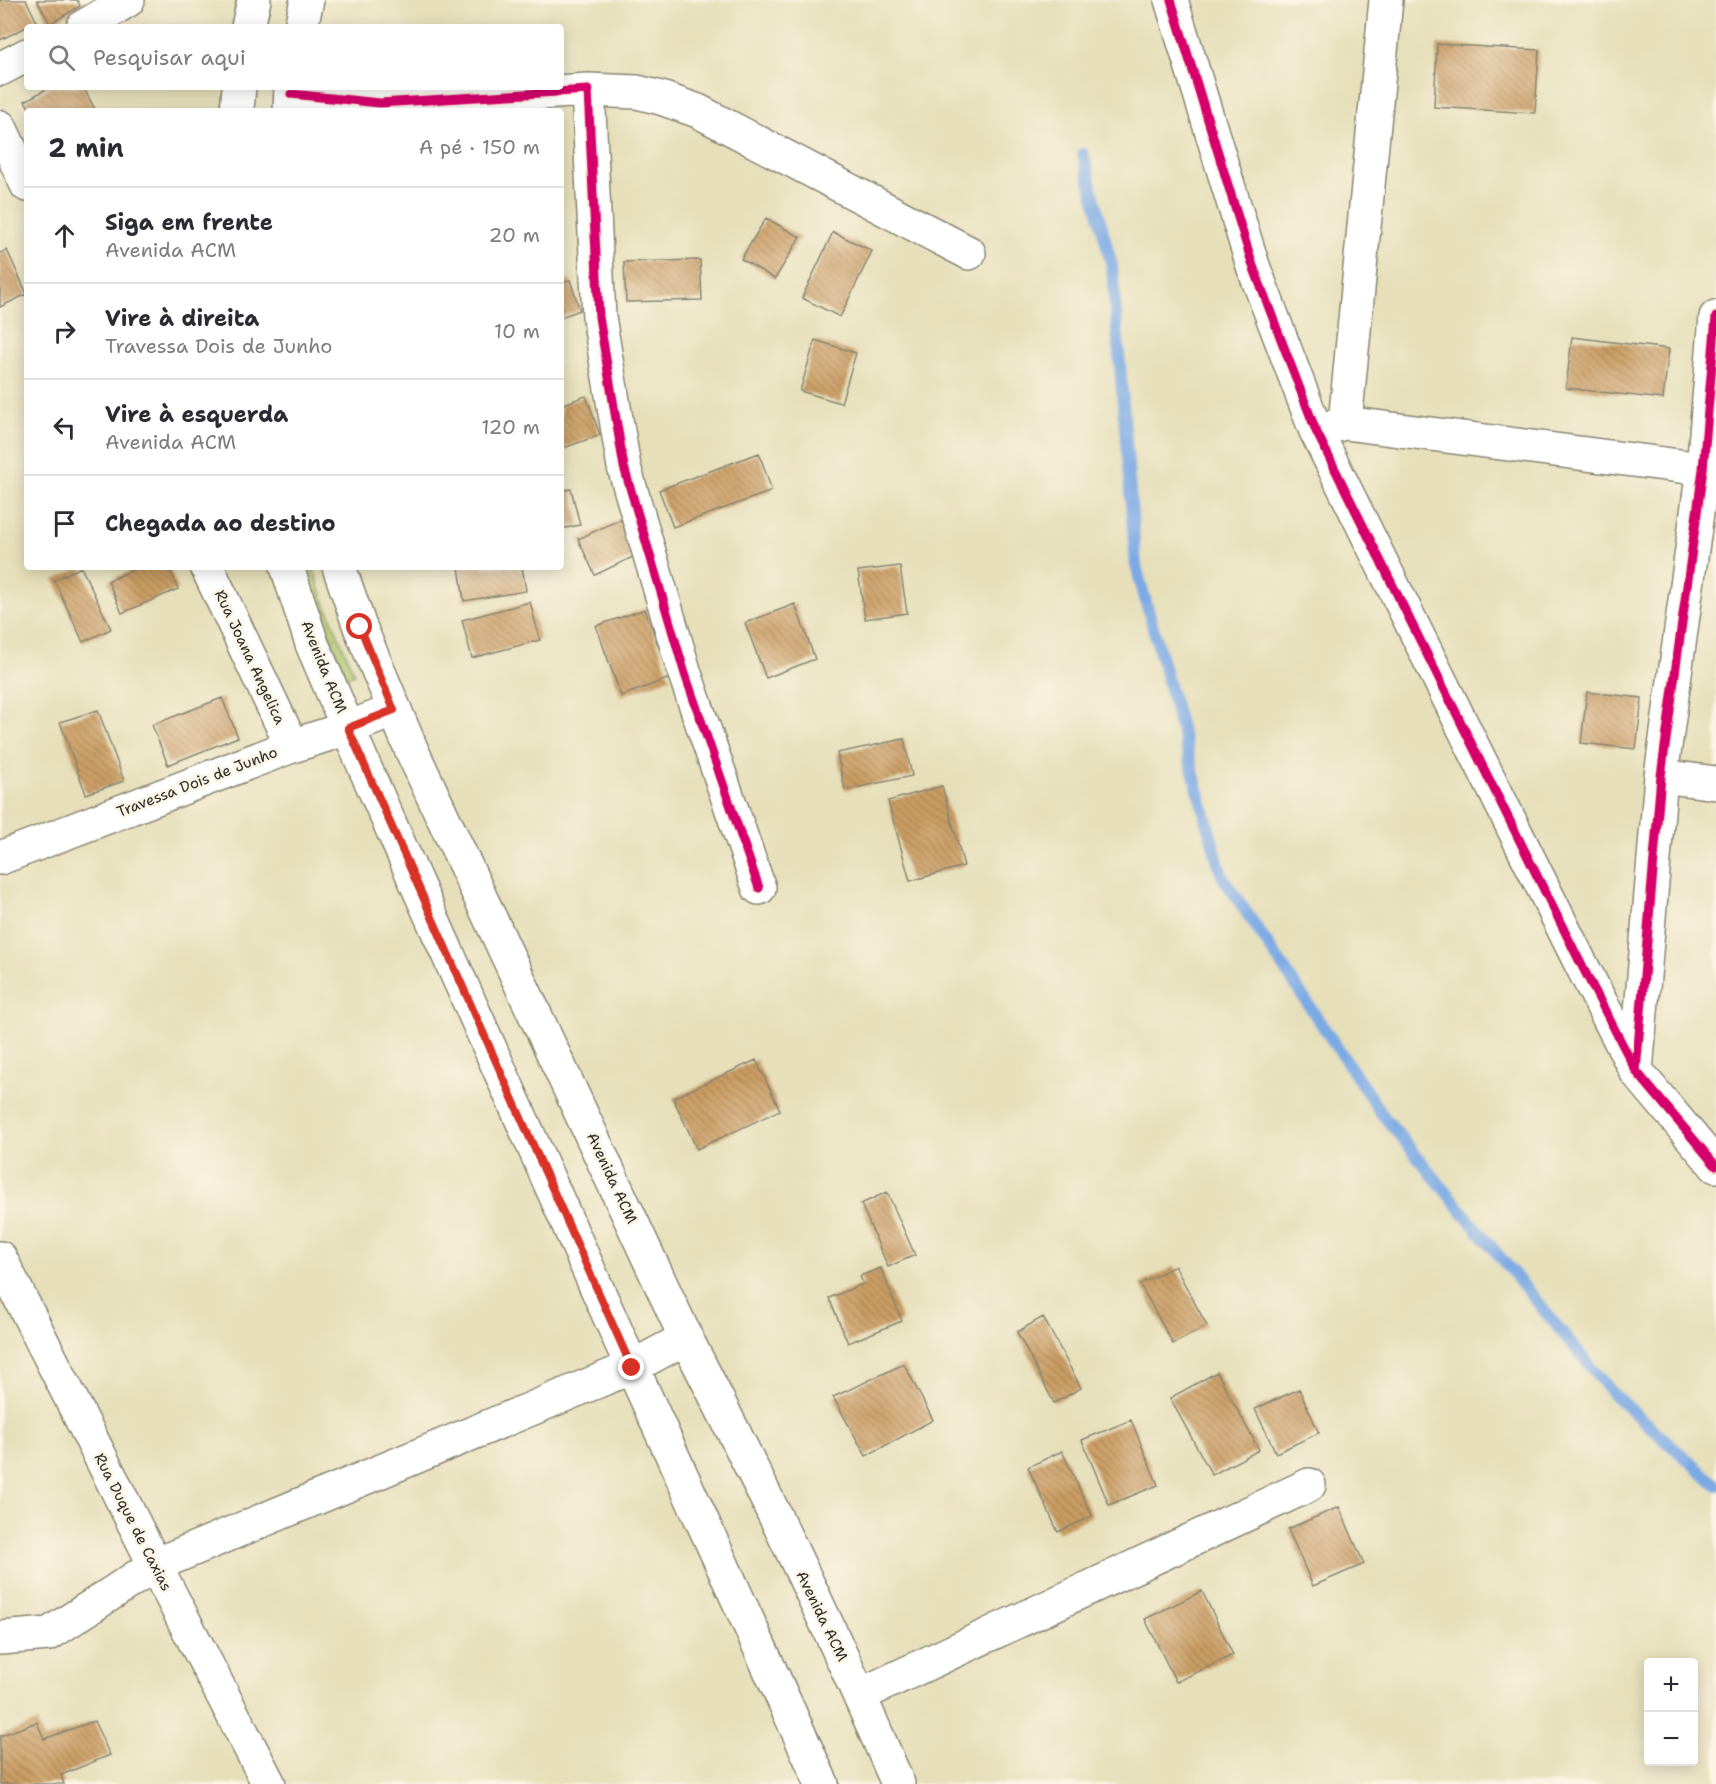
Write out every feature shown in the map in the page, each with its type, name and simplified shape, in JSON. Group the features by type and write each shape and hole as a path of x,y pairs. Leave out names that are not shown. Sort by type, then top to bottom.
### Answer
{"street":[{"path":"88,24 128,0"},
{"path":"249,24 254,0"},
{"path":"302,24 307,0"},
{"path":"1171,0 1253,266 1579,960 1636,1071 1716,1166"},
{"path":"1330,427 1386,0"},
{"path":"0,69 24,57"},
{"path":"237,108 239,90"},
{"path":"588,90 599,317 624,466 685,674 759,888"},
{"path":"291,97 380,103 588,90 637,92 698,111 969,253"},
{"path":"2,138 24,179"},
{"path":"1636,1071 1661,776 1703,469 1716,317"},
{"path":"1330,427 1703,469"},
{"name":"Rua Joana Angelica","path":"208,570 292,746"},
{"name":"Avenida ACM","path":"288,570 312,644 348,728 632,1368 822,1784"},
{"name":"Avenida ACM","path":"340,570 360,627 394,710 686,1338 722,1407 860,1695 897,1784"},
{"name":"Travessa Dois de Junho","path":"0,858 292,746 394,710"},
{"path":"1661,776 1716,783"},
{"name":"Rua Duque de Caxias","path":"0,1258 269,1784"},
{"path":"0,1638 50,1634 155,1565 632,1368 686,1338"},
{"path":"860,1695 1309,1485"}],"green space":[{"path":"306,570 314,570 354,674 347,678"}],"building":[{"path":"0,0 26,0 37,22 24,24 24,28 0,40"},
{"path":"37,0 77,0 80,6 50,24"},
{"path":"1437,44 1539,50 1535,113 1434,107"},
{"path":"45,90 85,90 94,108 29,108 25,101"},
{"path":"766,218 800,237 775,279 741,259"},
{"path":"833,232 872,251 840,317 802,298"},
{"path":"7,250 24,287 24,295 0,307 0,253"},
{"path":"700,260 702,300 626,302 624,262"},
{"path":"570,280 580,310 564,316 564,282"},
{"path":"1572,337 1669,349 1663,399 1566,388"},
{"path":"815,340 856,353 841,403 800,391"},
{"path":"586,396 600,435 564,448 564,404"},
{"path":"759,453 772,491 673,527 659,490"},
{"path":"571,489 580,525 564,528 564,490"},
{"path":"621,519 637,555 595,575 578,539"},
{"path":"900,566 907,613 865,619 858,571"},
{"path":"75,570 82,570 111,629 83,642 54,580"},
{"path":"132,570 170,570 178,589 122,613 108,581"},
{"path":"459,570 522,570 526,591 464,601"},
{"path":"530,602 540,640 472,658 462,620"},
{"path":"795,604 815,659 766,678 745,623"},
{"path":"645,609 670,678 621,696 596,626"},
{"path":"1587,692 1642,698 1636,749 1581,743"},
{"path":"222,698 238,737 168,765 152,725"},
{"path":"98,710 124,781 86,794 60,722"},
{"path":"904,739 912,776 845,790 837,753"},
{"path":"942,786 964,866 910,881 888,801"},
{"path":"756,1060 780,1110 697,1149 673,1098"},
{"path":"887,1192 915,1255 888,1267 861,1204"},
{"path":"1175,1266 1207,1326 1173,1344 1140,1284"},
{"path":"881,1268 902,1321 848,1343 829,1298 863,1284 860,1276"},
{"path":"1043,1317 1081,1388 1054,1403 1017,1332"},
{"path":"904,1364 933,1420 866,1456 833,1397"},
{"path":"1217,1372 1259,1450 1212,1475 1170,1398"},
{"path":"1299,1389 1319,1433 1276,1453 1255,1409"},
{"path":"1131,1420 1158,1485 1109,1505 1082,1440"},
{"path":"1062,1451 1092,1516 1058,1532 1028,1467"},
{"path":"1339,1507 1364,1564 1313,1586 1288,1529"},
{"path":"1202,1591 1233,1655 1176,1682 1145,1619"},
{"path":"94,1721 110,1755 61,1775 64,1784 0,1784 0,1736 37,1722 44,1739"}],"waterway":[{"path":"1083,154 1112,266 1136,566 1222,876 1381,1113 1613,1394 1716,1485"}],"cycle path":[{"path":"1171,0 1253,266 1316,431 1636,1071 1716,1166"},
{"path":"291,94 380,103 588,90 599,317 624,467 685,674 759,888"},
{"path":"1636,1071 1661,776 1703,469 1716,317"}],"route":[{"path":"360,627 394,710 348,728 632,1368"}]}
